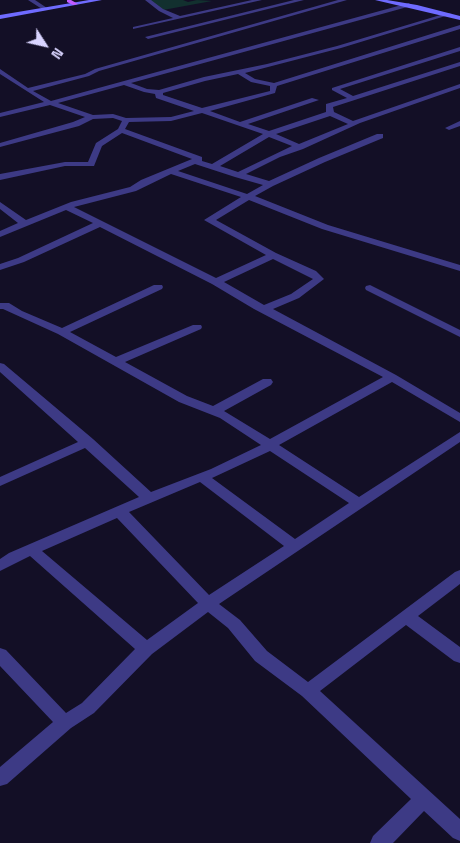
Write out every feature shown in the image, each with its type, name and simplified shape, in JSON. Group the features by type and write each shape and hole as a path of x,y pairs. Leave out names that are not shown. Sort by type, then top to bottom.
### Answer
{"main road":[{"path":"0,15 74,2 98,0"},
{"path":"378,0 409,5 460,18"}],"street":[{"path":"31,0 42,7"},
{"path":"148,0 161,10 179,18"},
{"path":"157,41 134,28 259,0"},
{"path":"148,37 301,0"},
{"path":"27,90 87,75 96,70 344,0"},
{"path":"0,114 50,103 409,5"},
{"path":"123,82 146,92 159,92 204,79 338,48 449,14"},
{"path":"240,72 253,81 274,85 460,27"},
{"path":"166,44 174,48"},
{"path":"353,98 334,89 460,50"},
{"path":"330,113 329,106 460,64"},
{"path":"0,72 50,103 92,117"},
{"path":"0,145 76,124 92,117 113,116 126,120 171,119 268,95 273,92 274,85"},
{"path":"238,175 277,155 300,147 357,121 460,86"},
{"path":"159,92 159,96 269,134 300,147"},
{"path":"240,124 315,100"},
{"path":"212,167 269,134 330,113 354,124"},
{"path":"0,177 65,164 91,164 99,146 120,130 126,120"},
{"path":"449,128 460,123"},
{"path":"0,234 67,207 112,192 133,188 200,159 120,130"},
{"path":"265,309 294,296 319,279 312,272 273,255 209,220 270,184 380,136"},
{"path":"194,161 270,184"},
{"path":"170,171 249,197 324,227 460,268"},
{"path":"0,205 25,224"},
{"path":"67,207 216,282 258,307 392,377 460,418"},
{"path":"0,267 21,260 102,223"},
{"path":"216,282 273,255"},
{"path":"62,332 158,287"},
{"path":"370,288 460,334"},
{"path":"0,306 5,305 18,313 62,332 183,399 224,415 360,504"},
{"path":"115,362 197,327"},
{"path":"0,366 149,498"},
{"path":"0,566 119,511 252,455 392,377"},
{"path":"214,411 267,382"},
{"path":"0,778 65,723 88,708 146,650 208,604 460,436"},
{"path":"0,482 88,442"},
{"path":"202,477 296,547"},
{"path":"119,511 208,604 234,624 260,656 308,691 460,832"},
{"path":"32,550 146,650"},
{"path":"308,691 460,576"},
{"path":"407,617 460,656"},
{"path":"0,654 65,723"},
{"path":"380,843 424,799"}],"green space":[{"path":"148,0 183,0 188,2 197,0 212,1 163,10"}]}
